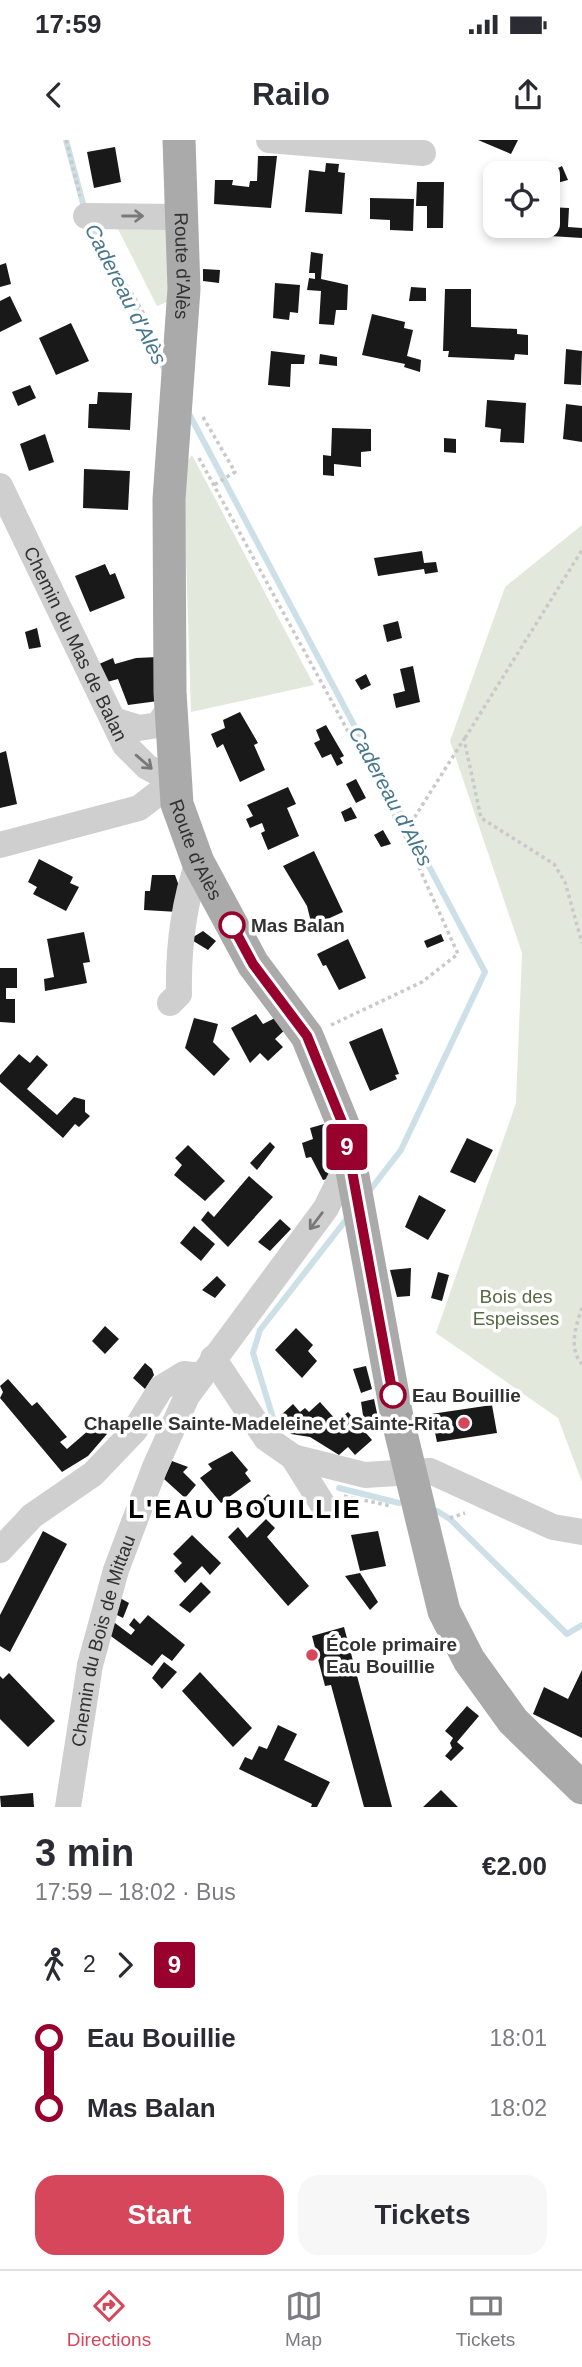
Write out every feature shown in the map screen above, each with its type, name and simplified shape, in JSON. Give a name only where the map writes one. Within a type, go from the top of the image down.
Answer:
[{"type":"main road","name":"Route d'Alès","points":[[179,140],[184,289],[167,339],[182,422],[169,499],[170,708],[177,804],[198,862],[253,964],[307,1036],[344,1127],[362,1233],[412,1484],[428,1548],[513,1721],[582,1788]]},
{"type":"street","points":[[270,140],[423,153]]},
{"type":"street","points":[[86,216],[180,216]]},
{"type":"street","name":"Chemin du Mas de Balan","points":[[0,486],[125,745],[147,767],[174,781]]},
{"type":"street","points":[[113,720],[139,728],[158,725],[170,708]]},
{"type":"street","points":[[0,845],[139,808],[174,781]]},
{"type":"street","points":[[170,1003],[179,994],[178,948],[186,896],[198,862]]},
{"type":"street","name":"Chemin du Bois de Mittau","points":[[68,1807],[90,1665],[117,1570],[155,1467],[187,1396],[351,1174]]},
{"type":"street","points":[[0,1550],[32,1516],[93,1474],[135,1430],[161,1388],[184,1374],[207,1367],[266,1438],[293,1457],[412,1484],[430,1471],[553,1527],[582,1532]]},
{"type":"street","points":[[293,1457],[323,1505]]},
{"type":"path","points":[[66,140],[86,216],[167,339]]},
{"type":"path","points":[[182,422],[404,834],[458,954],[422,982],[307,1036]]},
{"type":"path","points":[[182,422],[235,472],[214,485]]},
{"type":"path","points":[[404,834],[582,550]]},
{"type":"path","points":[[464,738],[481,818],[554,864],[565,882],[582,943]]},
{"type":"path","points":[[582,1308],[574,1330],[576,1358],[582,1364]]},
{"type":"green space","points":[[114,221],[167,229],[172,243],[167,302],[157,306]]},
{"type":"green space","points":[[192,455],[314,685],[191,712],[183,467]]},
{"type":"green space","name":"Bois des Espeisses","points":[[582,525],[582,1482],[558,1418],[436,1333],[516,1103],[522,953],[450,741],[505,587]]},
{"type":"building","points":[[478,140],[518,140],[511,154]]},
{"type":"building","points":[[115,147],[121,182],[94,188],[87,152]]},
{"type":"building","points":[[258,156],[277,156],[271,208],[214,204],[215,180],[233,180],[232,185],[249,187],[250,181],[257,181]]},
{"type":"building","points":[[326,163],[339,164],[338,172],[345,173],[342,214],[305,212],[309,170],[325,172]]},
{"type":"building","points":[[562,166],[568,180],[560,182]]},
{"type":"building","points":[[417,182],[444,182],[443,228],[427,228],[427,206],[416,206]]},
{"type":"building","points":[[370,198],[414,199],[413,231],[390,230],[390,220],[370,219]]},
{"type":"building","points":[[560,208],[569,208],[568,227],[582,228],[582,238],[560,237]]},
{"type":"building","points":[[311,252],[323,254],[321,279],[348,285],[347,310],[336,310],[334,325],[319,324],[321,291],[307,290],[309,278],[315,279],[315,273],[309,273]]},
{"type":"building","points":[[6,263],[11,284],[0,287],[0,265]]},
{"type":"building","points":[[203,269],[220,270],[219,283],[203,281]]},
{"type":"building","points":[[275,283],[300,285],[298,313],[290,312],[289,320],[273,318]]},
{"type":"building","points":[[411,287],[426,288],[426,301],[409,301]]},
{"type":"building","points":[[445,289],[471,289],[471,327],[517,329],[517,334],[528,335],[528,355],[515,354],[514,360],[448,357],[449,351],[443,351]]},
{"type":"building","points":[[10,296],[22,321],[0,332],[0,301]]},
{"type":"building","points":[[372,314],[405,322],[404,328],[413,330],[407,356],[421,360],[420,372],[404,367],[405,364],[362,355]]},
{"type":"building","points":[[71,323],[89,361],[56,375],[39,338]]},
{"type":"building","points":[[566,349],[582,351],[581,385],[564,384]]},
{"type":"building","points":[[271,351],[305,355],[304,364],[291,364],[290,387],[268,385]]},
{"type":"building","points":[[320,354],[337,357],[337,366],[319,364]]},
{"type":"building","points":[[30,385],[36,398],[18,406],[12,392]]},
{"type":"building","points":[[98,392],[132,393],[130,430],[88,428],[89,404],[97,404]]},
{"type":"building","points":[[487,400],[526,403],[524,443],[500,442],[501,429],[485,427]]},
{"type":"building","points":[[566,404],[582,406],[582,442],[563,439]]},
{"type":"building","points":[[332,428],[371,429],[371,451],[361,452],[361,467],[334,464],[334,476],[323,475],[323,455],[331,456]]},
{"type":"building","points":[[45,434],[54,462],[29,471],[20,444]]},
{"type":"building","points":[[444,438],[456,439],[456,453],[444,452]]},
{"type":"building","points":[[84,469],[130,471],[128,510],[83,508]]},
{"type":"building","points":[[422,551],[424,563],[436,562],[438,572],[425,574],[424,569],[378,576],[374,558]]},
{"type":"building","points":[[105,564],[110,575],[115,573],[125,598],[90,612],[75,576]]},
{"type":"building","points":[[398,621],[402,638],[387,642],[383,625]]},
{"type":"building","points":[[37,628],[41,647],[29,649],[25,632]]},
{"type":"building","points":[[158,657],[158,701],[128,705],[118,679],[107,682],[99,664],[113,658],[115,664],[136,658]]},
{"type":"building","points":[[413,666],[420,702],[396,708],[393,694],[405,691],[400,669]]},
{"type":"building","points":[[366,674],[371,685],[361,690],[355,680]]},
{"type":"building","points":[[240,712],[258,743],[254,745],[265,770],[240,782],[223,744],[217,748],[211,734],[225,728],[223,720]]},
{"type":"building","points":[[326,725],[344,756],[340,758],[343,763],[337,766],[331,754],[322,758],[314,743],[320,740],[316,730]]},
{"type":"building","points":[[6,751],[17,804],[0,808],[0,753]]},
{"type":"building","points":[[356,779],[366,798],[356,803],[346,784]]},
{"type":"building","points":[[288,787],[296,804],[287,808],[299,836],[268,850],[261,833],[265,831],[262,823],[250,828],[246,819],[253,816],[247,805]]},
{"type":"building","points":[[351,807],[357,818],[345,822],[341,812]]},
{"type":"building","points":[[383,830],[391,844],[381,847],[374,835]]},
{"type":"building","points":[[314,851],[343,912],[312,926],[307,906],[283,866]]},
{"type":"building","points":[[39,859],[73,877],[70,883],[79,887],[66,911],[33,894],[37,887],[28,882]]},
{"type":"building","points":[[152,875],[175,875],[179,886],[178,912],[144,910],[145,891],[150,891]]},
{"type":"building","points":[[203,931],[216,941],[208,950],[190,939]]},
{"type":"building","points":[[84,932],[90,962],[83,963],[87,983],[45,991],[44,979],[54,977],[47,939]]},
{"type":"building","points":[[441,934],[444,941],[427,948],[424,941]]},
{"type":"building","points":[[348,939],[366,978],[339,990],[317,954]]},
{"type":"building","points":[[0,968],[17,968],[17,988],[6,988],[6,999],[15,999],[15,1023],[0,1022]]},
{"type":"building","points":[[256,1014],[263,1024],[279,1016],[287,1028],[275,1039],[283,1047],[268,1061],[260,1053],[250,1063],[231,1028]]},
{"type":"building","points":[[194,1018],[218,1024],[213,1042],[230,1059],[214,1076],[185,1048]]},
{"type":"building","points":[[382,1028],[399,1074],[395,1075],[397,1079],[370,1091],[349,1042]]},
{"type":"building","points":[[19,1054],[30,1063],[37,1055],[48,1065],[27,1089],[57,1115],[74,1097],[85,1100],[85,1112],[90,1116],[79,1127],[75,1124],[63,1138],[0,1082],[0,1075]]},
{"type":"building","points":[[324,1124],[334,1165],[331,1178],[323,1180],[311,1157],[306,1158],[302,1143],[313,1139],[310,1128]]},
{"type":"building","points":[[467,1138],[493,1150],[475,1183],[450,1172]]},
{"type":"building","points":[[270,1142],[275,1147],[257,1170],[250,1163]]},
{"type":"building","points":[[188,1145],[225,1181],[205,1201],[174,1175],[182,1165],[175,1158]]},
{"type":"building","points":[[249,1176],[273,1197],[228,1247],[201,1220],[208,1211],[214,1217]]},
{"type":"building","points":[[419,1195],[446,1210],[428,1240],[405,1227]]},
{"type":"building","points":[[280,1219],[291,1229],[270,1251],[258,1242]]},
{"type":"building","points":[[194,1226],[215,1244],[201,1261],[180,1243]]},
{"type":"building","points":[[411,1268],[410,1296],[397,1297],[390,1270]]},
{"type":"building","points":[[438,1272],[449,1275],[442,1301],[431,1298]]},
{"type":"building","points":[[217,1276],[226,1285],[215,1298],[202,1290]]},
{"type":"building","points":[[105,1326],[119,1339],[105,1354],[92,1341]]},
{"type":"building","points":[[296,1328],[313,1345],[308,1351],[317,1361],[302,1378],[275,1350]]},
{"type":"building","points":[[145,1363],[154,1375],[145,1389],[133,1378]]},
{"type":"building","points":[[366,1366],[372,1389],[361,1393],[353,1369]]},
{"type":"building","points":[[8,1379],[32,1406],[37,1402],[67,1437],[60,1442],[67,1449],[97,1423],[107,1434],[88,1456],[62,1472],[0,1398],[3,1392],[0,1386]]},
{"type":"building","points":[[374,1399],[380,1427],[369,1429],[368,1421],[364,1422],[361,1402]]},
{"type":"building","points":[[320,1402],[337,1421],[348,1412],[372,1440],[355,1455],[348,1447],[339,1455],[310,1437],[291,1434],[279,1417],[293,1404],[300,1412],[305,1408],[309,1412]]},
{"type":"building","name":"Chapelle Sainte-Madeleine et Sainte-Rita","points":[[492,1405],[497,1433],[437,1442],[431,1414]]},
{"type":"building","points":[[232,1451],[248,1470],[245,1473],[251,1481],[221,1503],[200,1478],[212,1469],[208,1464]]},
{"type":"building","points":[[172,1461],[188,1467],[183,1472],[196,1485],[185,1498],[164,1479]]},
{"type":"building","points":[[268,1494],[276,1501],[262,1516],[254,1508]]},
{"type":"building","points":[[266,1519],[275,1528],[267,1537],[309,1586],[288,1606],[228,1537],[238,1527],[247,1538]]},
{"type":"building","points":[[43,1531],[67,1544],[10,1652],[0,1646],[0,1615]]},
{"type":"building","points":[[378,1531],[386,1566],[360,1571],[351,1535]]},
{"type":"building","points":[[192,1535],[221,1563],[210,1575],[202,1566],[185,1583],[174,1571],[182,1563],[173,1554]]},
{"type":"building","points":[[360,1573],[378,1602],[370,1610],[345,1576]]},
{"type":"building","points":[[201,1582],[211,1592],[190,1613],[179,1605]]},
{"type":"building","points":[[120,1598],[129,1603],[123,1618],[113,1613]]},
{"type":"building","points":[[148,1615],[185,1645],[172,1661],[162,1654],[152,1666],[108,1634],[111,1620],[131,1635],[135,1630],[129,1625],[134,1618],[140,1624]]},
{"type":"building","points":[[344,1627],[392,1807],[364,1807],[331,1685],[325,1686],[312,1636]]},
{"type":"building","points":[[164,1662],[177,1672],[162,1689],[152,1678]]},
{"type":"building","points":[[582,1670],[582,1738],[533,1714],[544,1687],[568,1699]]},
{"type":"building","points":[[200,1672],[252,1728],[233,1747],[182,1691]]},
{"type":"building","points":[[9,1673],[55,1721],[28,1747],[0,1719],[0,1676],[3,1679]]},
{"type":"building","points":[[467,1706],[479,1716],[457,1742],[464,1748],[451,1761],[445,1756],[452,1748],[450,1743],[453,1738],[445,1731]]},
{"type":"building","points":[[278,1725],[297,1734],[284,1760],[330,1782],[317,1807],[311,1807],[312,1804],[239,1769],[245,1757],[252,1760],[259,1746],[267,1749]]},
{"type":"building","points":[[441,1790],[458,1807],[423,1807]]},
{"type":"building","points":[[33,1793],[34,1807],[1,1807],[0,1796]]},
{"type":"waterway","name":"Cadereau d'Alès","points":[[66,140],[85,211]]},
{"type":"waterway","name":"Cadereau d'Alès","points":[[91,224],[132,298],[146,336],[165,370]]},
{"type":"waterway","name":"Cadereau d'Alès","points":[[187,410],[485,972],[401,1150],[367,1194]]},
{"type":"waterway","name":"Cadereau d'Alès","points":[[278,1434],[253,1353],[260,1330],[349,1216]]},
{"type":"waterway","name":"Cadereau d'Alès","points":[[339,1488],[399,1503]]},
{"type":"waterway","name":"Cadereau d'Alès","points":[[437,1511],[450,1519],[567,1634],[582,1625]]},
{"type":"bus line","name":"9","points":[[232,925],[253,964],[307,1036],[329,1083],[344,1127],[393,1395]]},
{"type":"place","name":"Mas Balan","points":[[232,925]]},
{"type":"place","name":"Eau Bouillie","points":[[393,1395]]},
{"type":"place","name":"Chapelle Sainte-Madeleine et Sainte-Rita","points":[[464,1423]]},
{"type":"place","name":"École primaire Eau Bouillie","points":[[312,1655]]},
{"type":"district","name":"L'EAU BOUILLIE","points":[[245,1509]]}]
